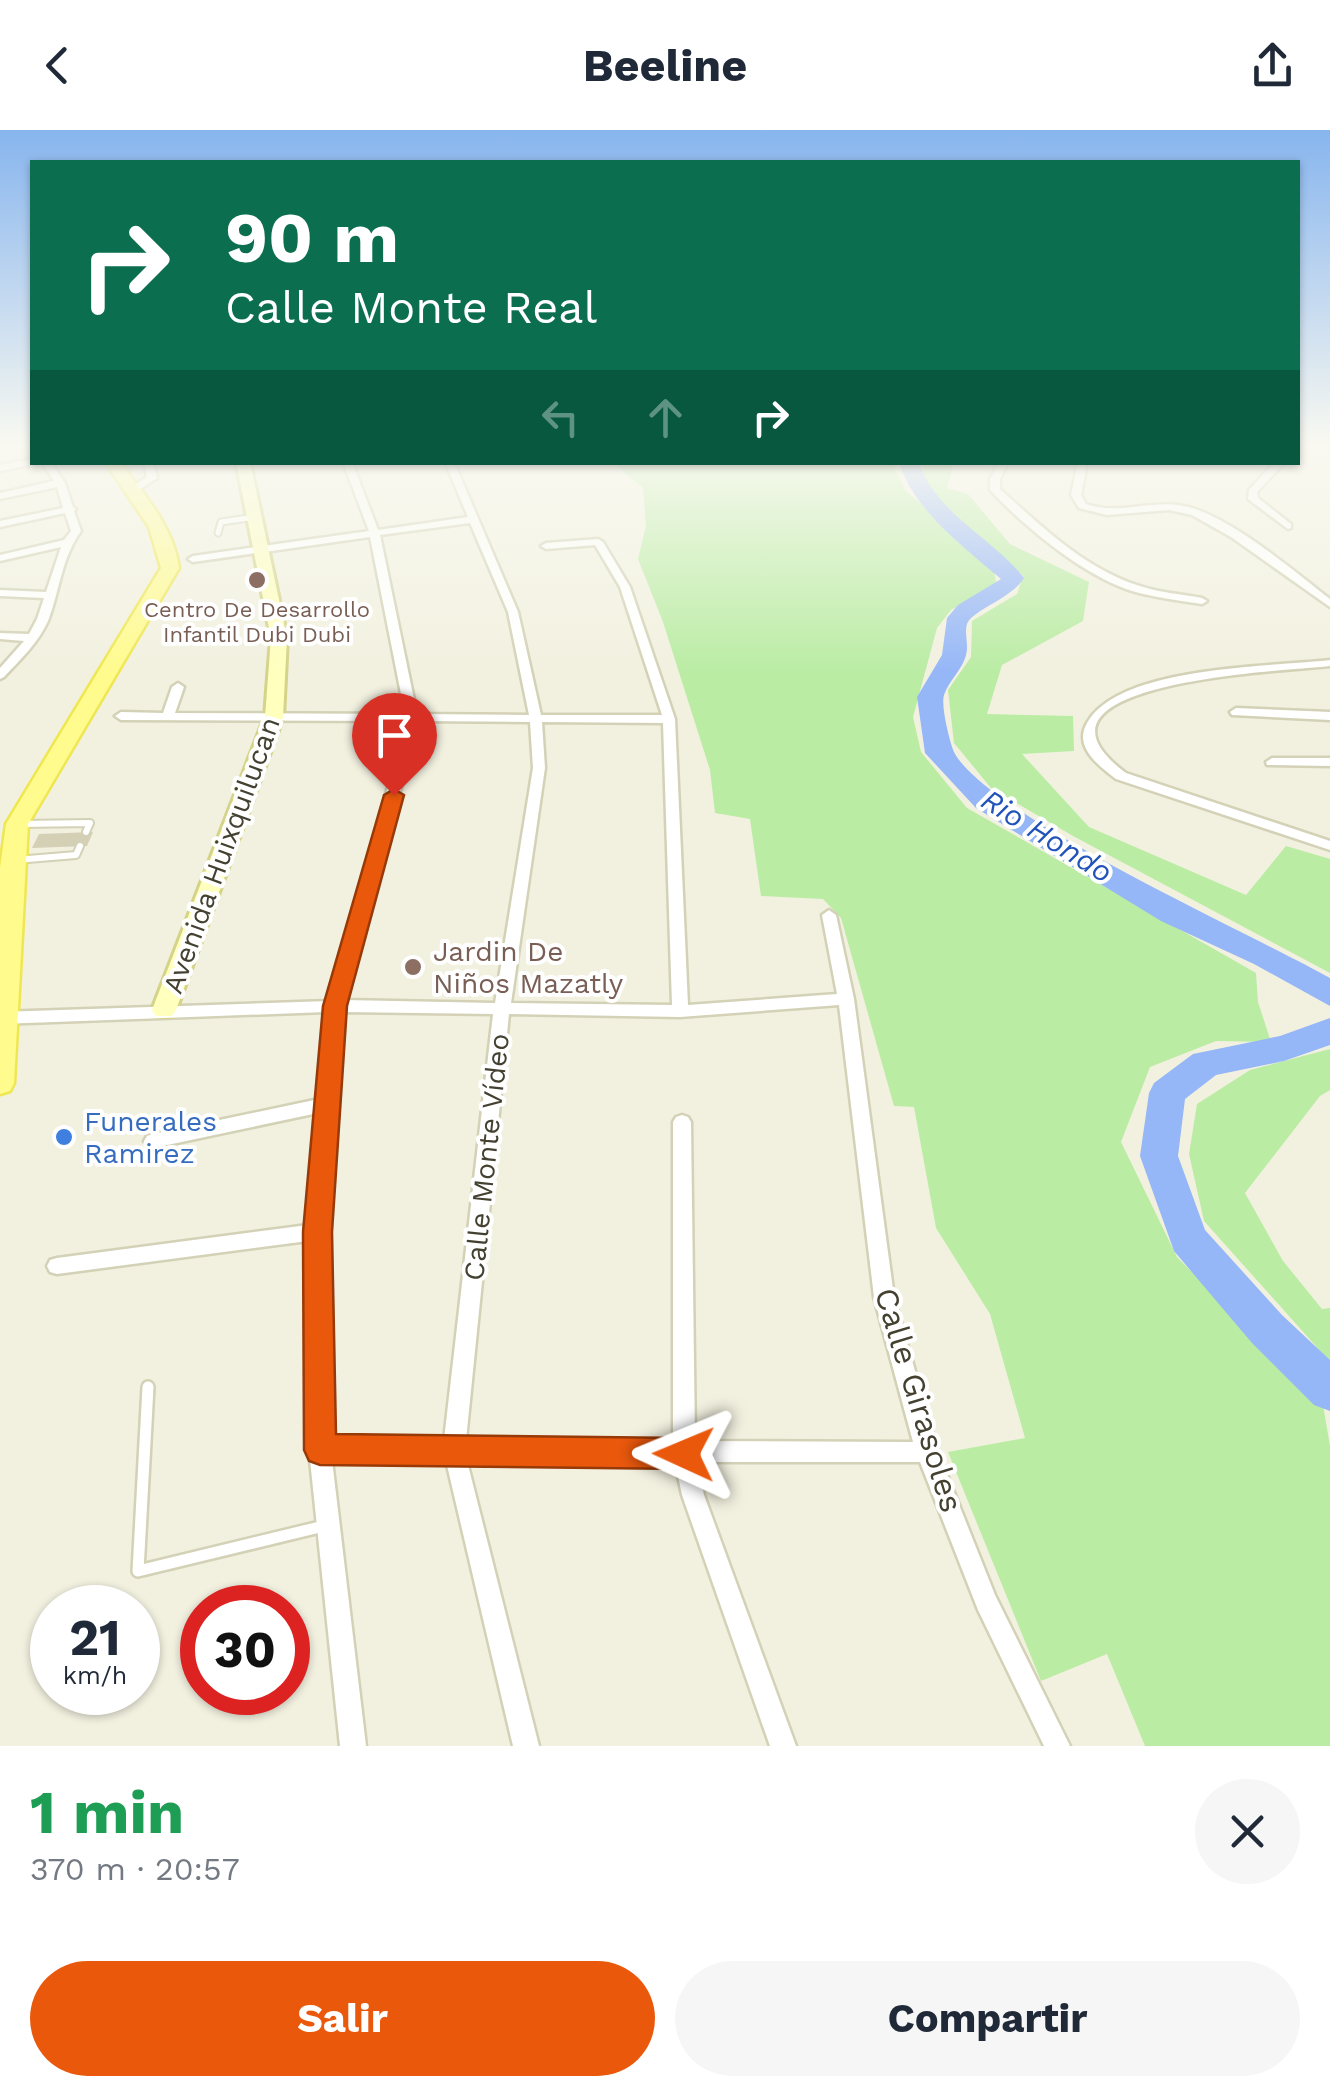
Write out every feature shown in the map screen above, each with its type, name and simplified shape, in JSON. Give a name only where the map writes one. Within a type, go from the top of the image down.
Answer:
[{"type":"main road","points":[[0,1082],[17,824],[170,568],[164,544],[152,522]]},
{"type":"street","points":[[0,675],[33,638],[66,544],[76,531],[74,522]]},
{"type":"street","name":"Avenida Huixquilucan","points":[[164,1010],[274,717],[279,638],[256,522]]},
{"type":"street","points":[[353,1746],[320,1450],[318,1232],[335,1006],[413,724],[370,522]]},
{"type":"street","points":[[193,558],[442,522]]},
{"type":"street","name":"Calle Monte Vídeo","points":[[476,522],[514,612],[536,718],[539,768],[502,1009],[454,1450],[526,1746]]},
{"type":"street","points":[[1029,522],[1058,546],[1118,581],[1140,590],[1202,600]]},
{"type":"street","points":[[1214,522],[1330,604]]},
{"type":"street","points":[[1283,522],[1288,526]]},
{"type":"street","points":[[546,546],[597,542],[625,587],[669,718],[680,1011]]},
{"type":"street","points":[[0,558],[66,544]]},
{"type":"street","points":[[0,593],[48,595]]},
{"type":"street","points":[[0,636],[33,638]]},
{"type":"street","points":[[1330,663],[1247,668],[1135,691],[1108,704],[1092,721],[1088,740],[1098,760],[1121,776],[1330,846]]},
{"type":"street","points":[[168,716],[178,687]]},
{"type":"street","points":[[1236,712],[1330,716]]},
{"type":"street","points":[[122,716],[669,718]]},
{"type":"street","points":[[1272,762],[1330,762]]},
{"type":"street","name":"Calle Girasoles","points":[[829,916],[846,998],[884,1297],[927,1452],[986,1602],[1057,1746]]},
{"type":"street","points":[[2,1018],[335,1006],[680,1011],[846,998]]},
{"type":"street","points":[[154,1141],[328,1104]]},
{"type":"street","points":[[682,1122],[684,1454],[693,1496],[784,1746]]},
{"type":"street","points":[[57,1266],[318,1232]]},
{"type":"street","points":[[320,1450],[927,1452]]},
{"type":"lane","points":[[218,533],[220,522]]},
{"type":"lane","points":[[17,824],[90,823],[86,832]]},
{"type":"lane","points":[[12,860],[76,855],[80,846]]},
{"type":"lane","points":[[148,1387],[138,1571],[329,1525]]},
{"type":"green space","points":[[646,522],[942,522],[993,567],[997,586],[951,610],[937,628],[913,717],[921,752],[967,808],[1256,973],[1258,1002],[1271,1042],[1216,1041],[1150,1067],[1121,1142],[1177,1257],[1323,1405],[1330,1446],[1330,1746],[1145,1746],[1107,1654],[1041,1681],[948,1452],[1025,1438],[990,1314],[936,1228],[914,1107],[894,1106],[841,918],[823,899],[761,896],[750,819],[715,813],[710,770],[663,622],[638,559]]},
{"type":"green space","points":[[963,522],[992,522],[1010,544],[1089,582],[1083,621],[1002,665],[987,714],[1073,716],[1074,751],[1022,754],[1089,827],[1246,895],[1286,846],[1330,859],[1330,973],[991,788],[954,743],[948,690],[971,657],[972,621],[1017,594],[1023,576]]},
{"type":"green space","points":[[1330,1049],[1330,1090],[1320,1096],[1245,1193],[1283,1261],[1322,1309],[1330,1308],[1330,1362],[1204,1221],[1189,1154],[1197,1104],[1250,1070]]},
{"type":"building","points":[[93,832],[87,846],[32,848],[39,834]]},
{"type":"waterway","name":"Rio Hondo","points":[[952,522],[1013,578],[1006,589],[966,610],[955,623],[954,655],[930,697],[939,753],[986,802],[1172,913],[1266,956],[1330,994]]},
{"type":"waterway","name":"Rio Hondo","points":[[1330,1031],[1284,1048],[1206,1064],[1167,1093],[1159,1156],[1188,1239],[1267,1329],[1330,1390]]},
{"type":"place","name":"Centro De Desarrollo Infantil Dubi Dubi","points":[[257,580]]},
{"type":"place","name":"Jardin De Niños Mazatly","points":[[413,967]]},
{"type":"place","name":"Funerales Ramirez","points":[[64,1137]]},
{"type":"route","points":[[394,795],[335,1006],[318,1232],[320,1450],[684,1454]]}]
